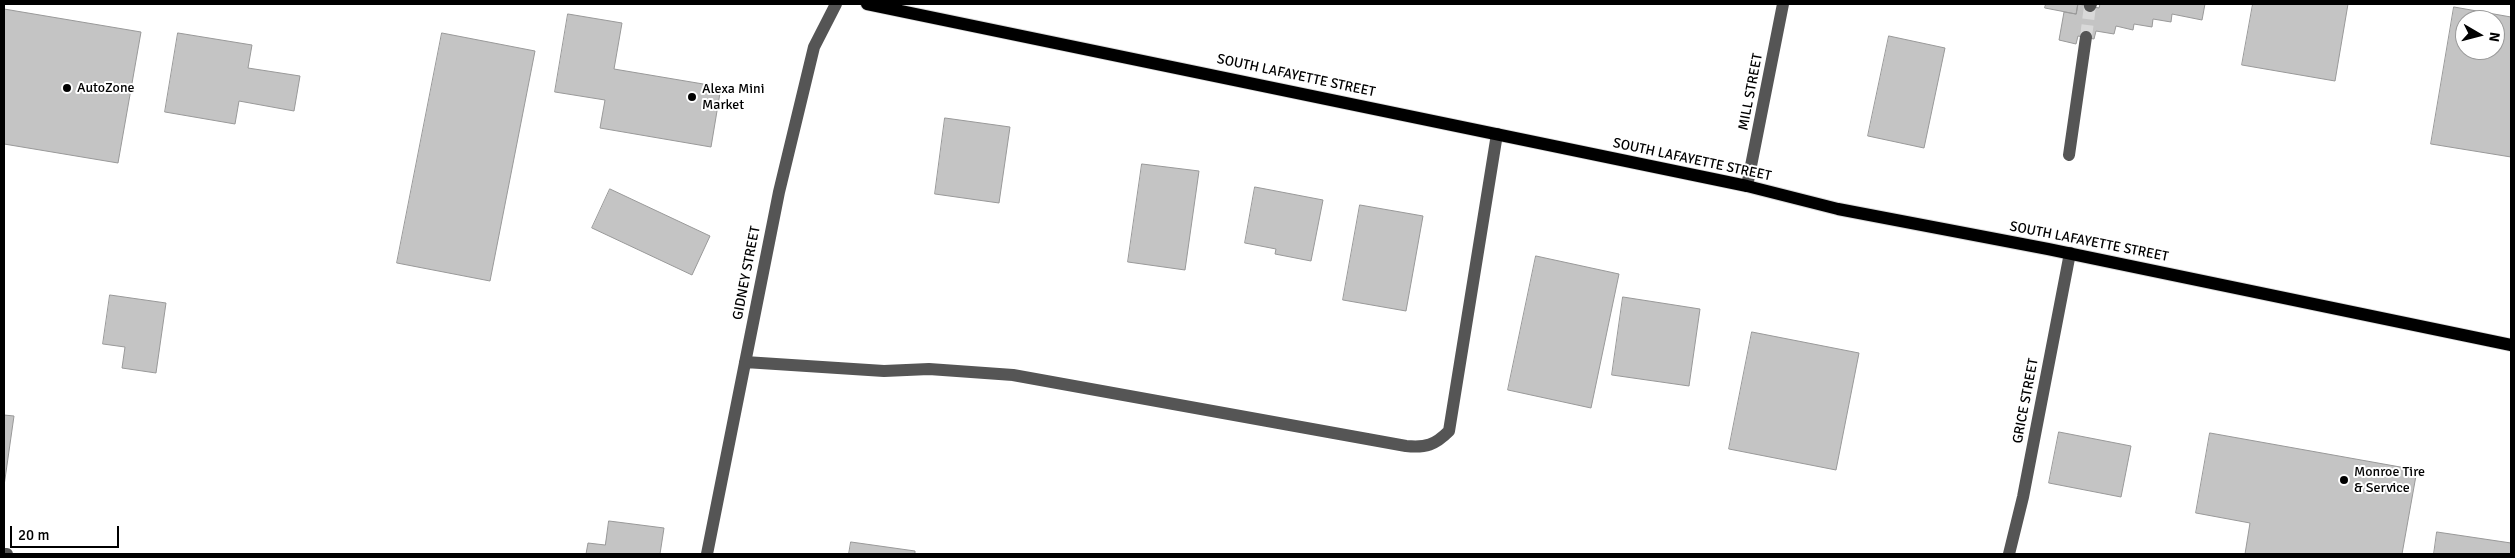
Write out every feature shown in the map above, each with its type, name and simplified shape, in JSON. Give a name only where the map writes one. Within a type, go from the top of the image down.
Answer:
[{"type":"main road","name":"SOUTH LAFAYETTE STREET","points":[[867,4],[1747,186],[1838,209],[2070,253],[2511,345]]},
{"type":"street","name":"GIDNEY STREET","points":[[707,554],[778,192],[814,47],[836,4]]},
{"type":"street","name":"MILL STREET","points":[[1747,186],[1783,4]]},
{"type":"street","points":[[2069,155],[2086,37]]},
{"type":"street","points":[[745,362],[884,371],[929,369],[1013,375],[1415,447],[1435,444],[1449,432],[1497,134]]},
{"type":"street","name":"GRICE STREET","points":[[2009,554],[2023,496],[2070,253]]},
{"type":"building","points":[[2046,4],[2078,4],[2076,14],[2045,8]]},
{"type":"building","points":[[2078,4],[2099,8],[2100,4],[2205,4],[2202,20],[2172,14],[2171,22],[2153,19],[2152,27],[2134,24],[2133,30],[2116,26],[2114,34],[2096,31],[2094,39],[2078,36],[2076,44],[2059,40],[2064,12],[2076,14]]},
{"type":"building","points":[[2253,4],[2348,4],[2335,81],[2242,65]]},
{"type":"building","points":[[2454,7],[2471,10],[2455,10],[2455,60],[2505,60],[2505,16],[2511,17],[2511,157],[2431,144]]},
{"type":"building","name":"AutoZone","points":[[4,9],[141,32],[118,163],[4,144]]},
{"type":"building","points":[[568,14],[622,23],[614,69],[721,87],[711,147],[600,128],[605,100],[555,92]]},
{"type":"building","points":[[178,33],[252,45],[248,68],[300,76],[294,111],[239,101],[235,124],[165,112]]},
{"type":"building","points":[[442,33],[535,51],[490,281],[397,263]]},
{"type":"building","points":[[1889,36],[1945,48],[1924,148],[1868,136]]},
{"type":"building","points":[[945,118],[1010,127],[999,203],[935,194]]},
{"type":"building","points":[[1142,164],[1199,171],[1185,270],[1128,262]]},
{"type":"building","points":[[1255,187],[1323,200],[1311,261],[1275,254],[1276,249],[1245,243]]},
{"type":"building","points":[[610,189],[710,236],[692,275],[592,228]]},
{"type":"building","points":[[1360,205],[1423,216],[1406,311],[1343,300]]},
{"type":"building","points":[[1536,256],[1619,274],[1591,408],[1508,390]]},
{"type":"building","points":[[110,295],[166,303],[156,373],[122,368],[125,347],[103,344]]},
{"type":"building","points":[[1623,297],[1700,309],[1689,386],[1612,375]]},
{"type":"building","points":[[1752,332],[1859,353],[1836,470],[1729,449]]},
{"type":"building","points":[[4,415],[14,416],[4,486]]},
{"type":"building","points":[[2059,432],[2131,446],[2121,497],[2049,483]]},
{"type":"building","points":[[2210,433],[2417,470],[2402,554],[2245,554],[2250,523],[2196,513]]},
{"type":"building","points":[[609,521],[664,528],[660,554],[586,554],[588,543],[605,545]]},
{"type":"building","points":[[2437,532],[2511,543],[2511,554],[2434,554]]},
{"type":"building","points":[[851,542],[915,551],[915,554],[849,554]]},
{"type":"tunnel","points":[[2086,37],[2090,6]]},
{"type":"place","name":"AutoZone","points":[[67,88]]},
{"type":"place","name":"Alexa Mini Market","points":[[692,97]]},
{"type":"place","name":"Monroe Tire & Service","points":[[2344,480]]}]
